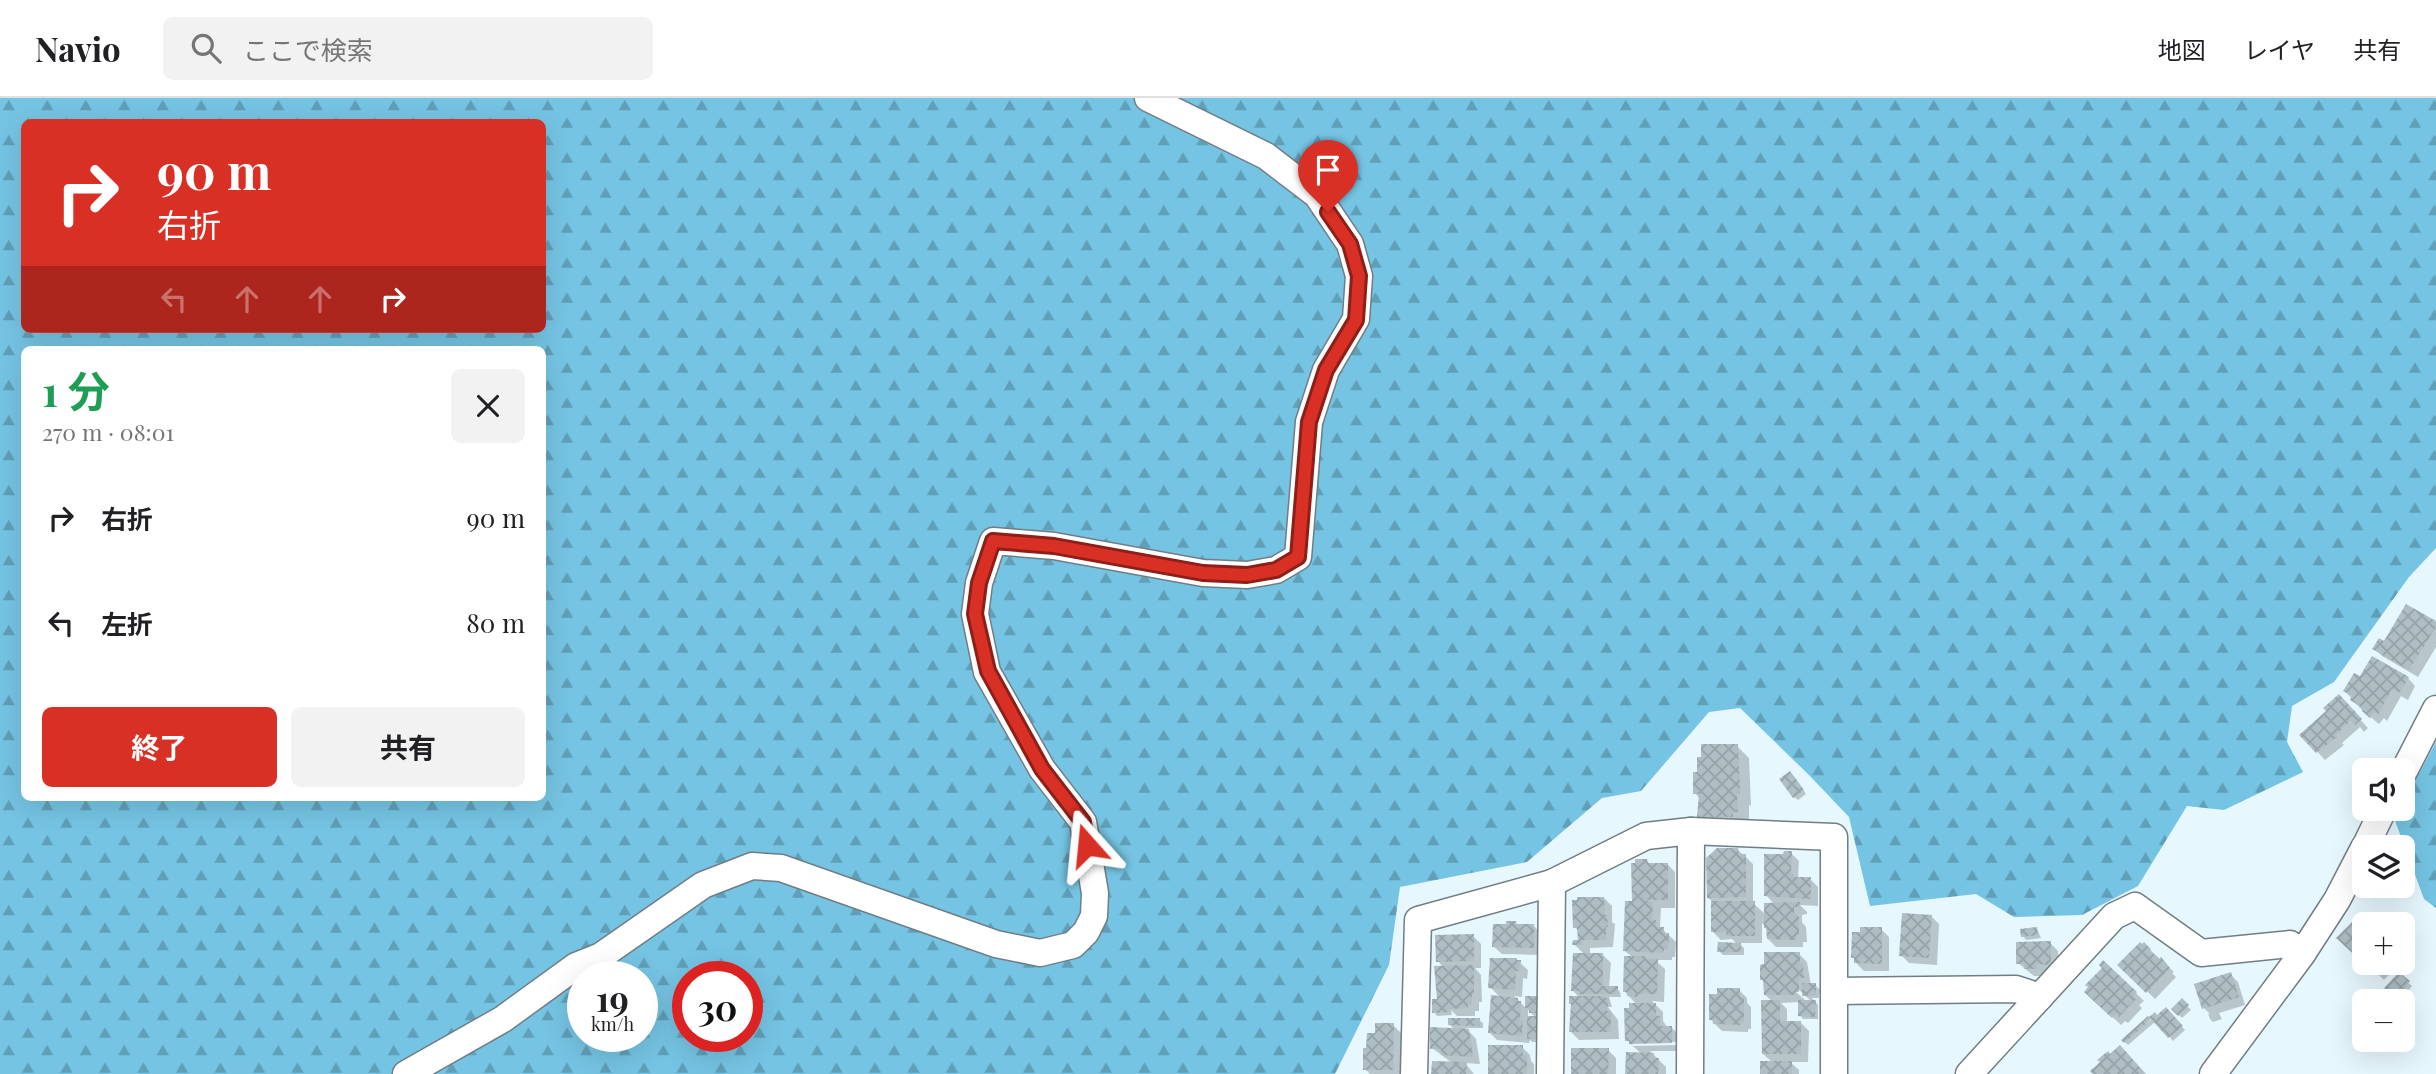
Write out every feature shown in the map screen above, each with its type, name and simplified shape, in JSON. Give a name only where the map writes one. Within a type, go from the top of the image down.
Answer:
[{"type":"street","points":[[406,1074],[503,1018],[576,966],[601,956],[703,885],[752,866],[781,867],[996,944],[1040,953],[1073,945],[1086,932],[1094,916],[1095,893],[1083,822],[1042,769],[988,671],[975,614],[979,583],[993,541],[1054,546],[1203,573],[1247,575],[1276,570],[1298,557],[1309,422],[1326,370],[1356,320],[1359,276],[1350,244],[1317,195],[1266,156],[1148,98]]},
{"type":"street","points":[[2411,758],[2436,709]]},
{"type":"street","points":[[1690,831],[1690,1074]]},
{"type":"street","points":[[1414,1074],[1419,920],[1552,883],[1646,836],[1690,831],[1834,837],[1834,1074]]},
{"type":"street","points":[[2213,1074],[2302,954],[2337,900],[2352,871]]},
{"type":"street","points":[[1550,1074],[1552,883]]},
{"type":"street","points":[[1969,1074],[2115,916],[2135,906],[2201,953],[2290,944],[2302,954]]},
{"type":"street","points":[[1834,991],[2016,989],[2040,997]]},
{"type":"green space","points":[[0,98],[2436,98],[2436,548],[2409,577],[2334,682],[2292,706],[2287,742],[2303,772],[2224,810],[2187,806],[2138,886],[2082,915],[2014,917],[1976,894],[1870,906],[1849,817],[1740,708],[1709,712],[1641,791],[1602,798],[1527,862],[1400,887],[1389,965],[1335,1074],[0,1074]]},
{"type":"green space","points":[[2436,742],[2436,908],[2424,899],[2415,875],[2415,835],[2400,835],[2395,821],[2415,821],[2415,781]]},
{"type":"building","points":[[2406,604],[2436,621],[2436,627],[2409,670],[2372,649],[2379,638],[2384,641]]},
{"type":"building","points":[[2372,656],[2409,677],[2399,693],[2392,689],[2378,715],[2375,711],[2370,718],[2362,711],[2363,708],[2350,700],[2352,696],[2343,691],[2354,673],[2360,676]]},
{"type":"building","points":[[2339,694],[2362,719],[2355,725],[2351,720],[2337,737],[2316,753],[2299,735],[2326,711],[2323,708]]},
{"type":"building","points":[[1701,744],[1738,744],[1740,794],[1737,794],[1738,812],[1733,812],[1733,817],[1697,817],[1699,794],[1693,794],[1693,772],[1697,772],[1697,757],[1701,757]]},
{"type":"building","points":[[1790,771],[1804,790],[1793,798],[1779,779]]},
{"type":"building","points":[[1717,848],[1738,848],[1739,854],[1746,854],[1746,897],[1707,898],[1706,858]]},
{"type":"building","points":[[1784,851],[1792,851],[1791,874],[1794,874],[1794,877],[1811,877],[1811,899],[1764,896],[1764,854],[1783,854]]},
{"type":"building","points":[[1635,859],[1647,859],[1648,863],[1668,863],[1668,900],[1643,900],[1653,902],[1652,920],[1656,920],[1656,927],[1664,927],[1664,933],[1669,933],[1668,949],[1664,949],[1664,953],[1623,951],[1625,901],[1632,901],[1631,863],[1635,863]]},
{"type":"building","points":[[1577,897],[1604,897],[1608,927],[1606,940],[1582,940],[1583,945],[1572,945],[1573,940],[1578,940],[1577,928],[1573,928],[1572,900],[1577,900]]},
{"type":"building","points":[[1711,901],[1755,901],[1755,936],[1726,936],[1726,932],[1711,932]]},
{"type":"building","points":[[1800,902],[1799,907],[1794,907],[1794,914],[1799,917],[1799,935],[1796,935],[1796,940],[1767,939],[1764,903]]},
{"type":"building","points":[[1902,913],[1932,915],[1929,958],[1899,956]]},
{"type":"building","points":[[1506,921],[1534,924],[1534,948],[1492,947],[1493,924],[1506,924]]},
{"type":"building","points":[[2352,922],[2352,953],[2336,938]]},
{"type":"building","points":[[1860,927],[1882,927],[1882,964],[1854,963],[1854,958],[1851,958],[1852,932],[1860,932]]},
{"type":"building","points":[[2037,927],[2038,935],[2021,937],[2020,929]]},
{"type":"building","points":[[1474,934],[1474,961],[1436,962],[1435,935]]},
{"type":"building","points":[[2051,941],[2051,965],[2037,964],[2037,969],[2024,969],[2024,964],[2016,964],[2016,942]]},
{"type":"building","points":[[1718,942],[1741,943],[1741,952],[1717,952]]},
{"type":"building","points":[[2140,942],[2144,942],[2150,951],[2159,959],[2161,957],[2170,968],[2146,993],[2117,965]]},
{"type":"building","points":[[1764,952],[1800,952],[1804,978],[1799,978],[1799,992],[1795,992],[1795,995],[1764,995],[1760,965],[1764,964]]},
{"type":"building","points":[[1573,953],[1603,953],[1603,985],[1596,986],[1618,986],[1618,994],[1580,994],[1580,991],[1571,991]]},
{"type":"building","points":[[1624,956],[1658,959],[1657,994],[1638,994],[1638,997],[1627,996],[1627,992],[1623,992]]},
{"type":"building","points":[[1490,958],[1521,960],[1520,971],[1516,971],[1515,990],[1488,988]]},
{"type":"building","points":[[2103,960],[2137,992],[2133,996],[2136,999],[2119,1017],[2116,1014],[2112,1018],[2084,992],[2088,987],[2085,985],[2102,968],[2099,965]]},
{"type":"building","points":[[1474,965],[1472,1004],[1468,1004],[1468,1008],[1432,1013],[1432,999],[1437,999],[1434,966]]},
{"type":"building","points":[[2231,972],[2239,997],[2202,1009],[2194,984]]},
{"type":"building","points":[[2396,975],[2403,975],[2410,981],[2403,989],[2384,988]]},
{"type":"building","points":[[1802,983],[1816,983],[1816,995],[1802,996]]},
{"type":"building","points":[[1717,988],[1740,988],[1740,997],[1744,997],[1744,1022],[1741,1022],[1741,1025],[1713,1024],[1713,1020],[1709,1020],[1709,994],[1717,994]]},
{"type":"building","points":[[1491,995],[1518,998],[1518,1001],[1521,1001],[1522,1036],[1488,1033]]},
{"type":"building","points":[[1525,996],[1537,996],[1536,1013],[1529,1013],[1529,1008],[1525,1008]]},
{"type":"building","points":[[1569,996],[1609,998],[1607,1011],[1611,1011],[1611,1032],[1569,1032]]},
{"type":"building","points":[[2182,998],[2189,1005],[2178,1016],[2171,1009]]},
{"type":"building","points":[[1761,1000],[1780,1000],[1780,1021],[1801,1021],[1801,1054],[1762,1054]]},
{"type":"building","points":[[1798,1000],[1816,1000],[1815,1017],[1798,1016]]},
{"type":"building","points":[[1629,1003],[1656,1003],[1656,1016],[1660,1016],[1660,1026],[1672,1026],[1672,1043],[1629,1044],[1629,1041],[1625,1041],[1624,1008],[1629,1008]]},
{"type":"building","points":[[2166,1007],[2183,1026],[2168,1038],[2151,1019],[2124,1043],[2121,1040],[2148,1016],[2155,1012],[2157,1015]]},
{"type":"building","points":[[1527,1016],[1536,1016],[1536,1039],[1527,1039]]},
{"type":"building","points":[[1448,1018],[1480,1018],[1480,1026],[1448,1025]]},
{"type":"building","points":[[1375,1023],[1394,1023],[1393,1070],[1363,1070],[1363,1048],[1366,1048],[1367,1033],[1375,1033]]},
{"type":"building","points":[[1430,1027],[1469,1029],[1473,1057],[1441,1055],[1441,1049],[1430,1049]]},
{"type":"building","points":[[1488,1045],[1523,1045],[1523,1055],[1527,1055],[1527,1074],[1488,1074]]},
{"type":"building","points":[[2120,1045],[2146,1074],[2093,1074],[2090,1071],[2100,1062],[2097,1060]]},
{"type":"building","points":[[1571,1048],[1609,1048],[1608,1074],[1571,1074]]},
{"type":"building","points":[[1626,1052],[1654,1053],[1654,1058],[1659,1058],[1658,1074],[1625,1074]]},
{"type":"building","points":[[1432,1061],[1467,1062],[1466,1074],[1431,1074]]},
{"type":"building","points":[[1760,1061],[1792,1061],[1792,1074],[1760,1074]]},
{"type":"route","points":[[1087,845],[1083,822],[1042,769],[988,671],[975,614],[979,583],[993,541],[1054,546],[1203,573],[1247,575],[1276,570],[1298,557],[1309,422],[1326,370],[1356,320],[1359,276],[1350,244],[1328,212]]}]
